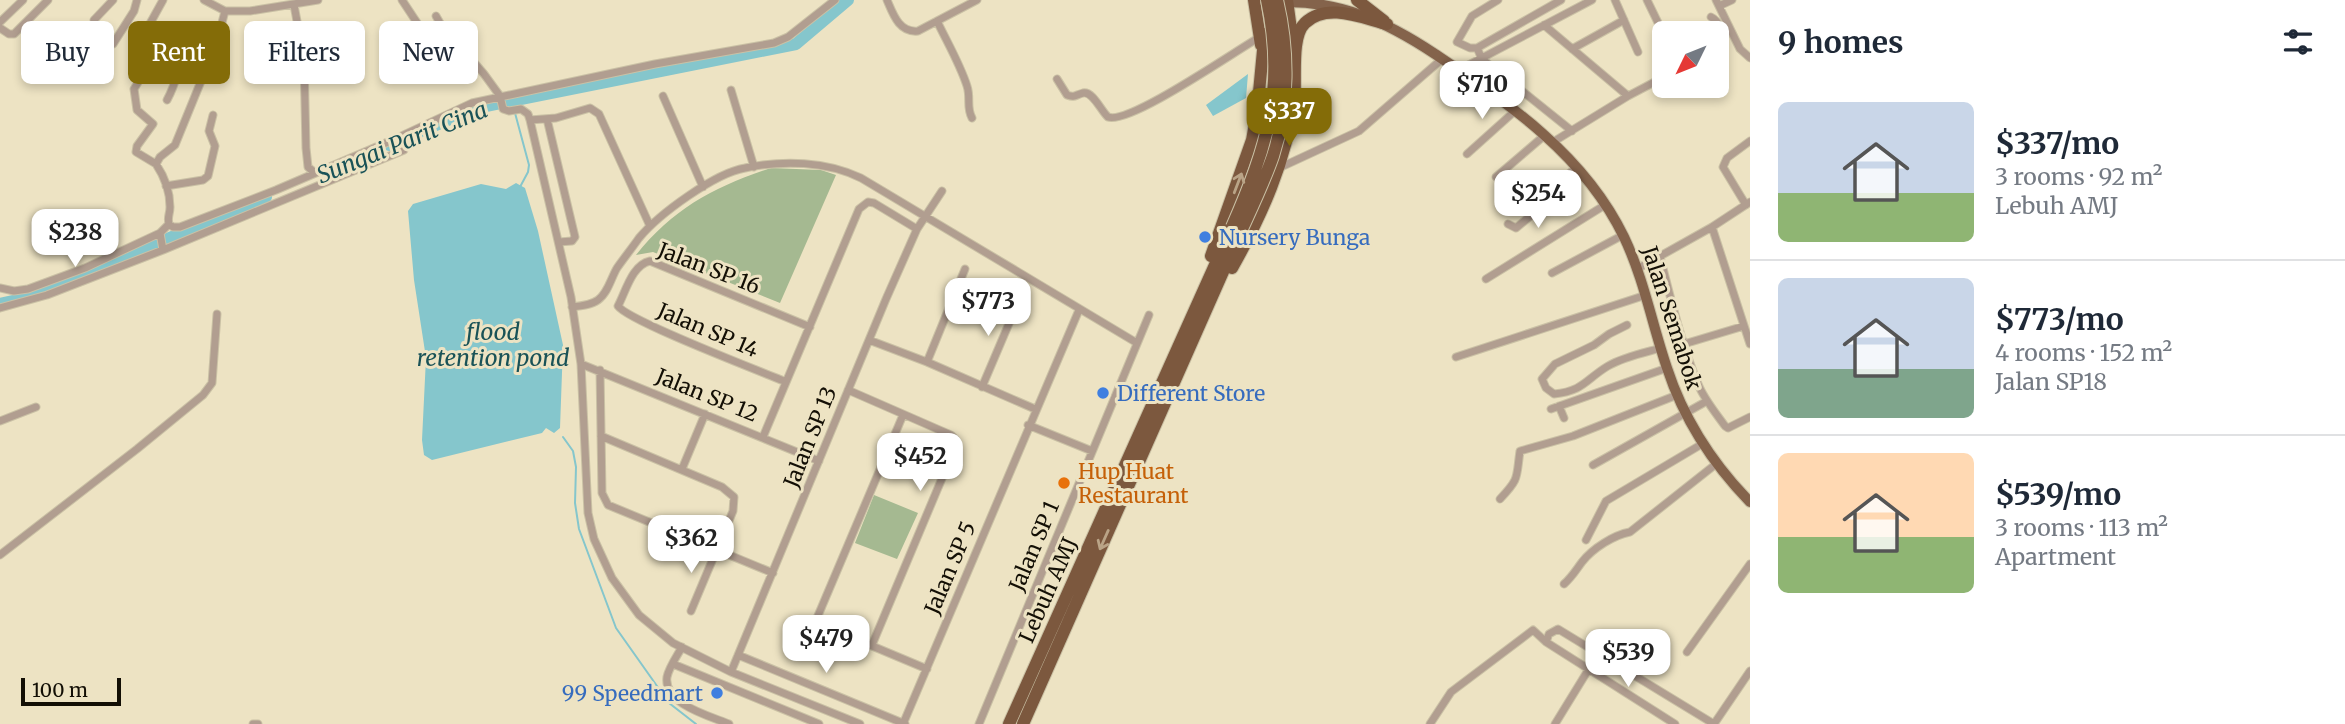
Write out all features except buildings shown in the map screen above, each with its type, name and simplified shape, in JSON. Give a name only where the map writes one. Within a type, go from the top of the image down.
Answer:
[{"type":"highway","points":[[1357,0],[1387,24]]},
{"type":"highway","points":[[1285,2],[1296,58]]},
{"type":"highway","name":"Lebuh AMJ","points":[[1023,724],[1186,342],[1236,229],[1274,154],[1285,88],[1285,2]]},
{"type":"highway","points":[[1258,5],[1262,59]]},
{"type":"highway","name":"Lebuh AMJ","points":[[1236,229],[1271,117],[1275,59],[1258,5]]},
{"type":"highway","points":[[1186,342],[1247,241],[1272,189],[1292,119],[1299,30],[1308,20],[1320,14],[1340,12],[1387,24]]},
{"type":"highway","points":[[1186,342],[1252,140],[1266,36],[1273,30],[1284,31],[1289,35],[1296,58]]},
{"type":"highway","name":"Lebuh AMJ","points":[[1009,724],[1186,342]]},
{"type":"main road","name":"Jalan Semabok","points":[[1258,5],[1285,2],[1338,8],[1387,24],[1516,110],[1549,138],[1577,167],[1623,235],[1646,295],[1667,368],[1684,413],[1716,464],[1750,502]]},
{"type":"street","points":[[0,22],[23,0]]},
{"type":"street","points":[[0,28],[14,34],[48,0]]},
{"type":"street","points":[[94,20],[113,0]]},
{"type":"street","points":[[114,42],[134,11],[136,0]]},
{"type":"street","points":[[151,21],[163,0]]},
{"type":"street","points":[[204,0],[225,11],[250,11],[318,0]]},
{"type":"street","points":[[402,0],[416,21]]},
{"type":"street","points":[[0,288],[14,291],[28,289],[85,268],[164,229],[180,227],[316,173],[472,103],[501,101],[655,64],[774,43],[788,37],[835,0]]},
{"type":"street","points":[[887,0],[895,18],[911,32],[918,31],[976,0]]},
{"type":"street","points":[[1498,0],[1472,16],[1457,42],[1477,48],[1561,0]]},
{"type":"street","points":[[1459,70],[1582,2],[1592,0]]},
{"type":"street","points":[[1615,0],[1638,52]]},
{"type":"street","points":[[1647,0],[1657,21]]},
{"type":"street","points":[[1732,0],[1717,3],[1740,50],[1750,58]]},
{"type":"street","points":[[294,5],[304,59],[306,148],[309,167],[316,173]]},
{"type":"street","points":[[156,164],[174,145],[217,42],[225,11]]},
{"type":"street","points":[[436,16],[456,50],[465,52],[474,60],[509,111],[521,109],[528,114],[530,120],[570,287],[581,364],[586,500],[594,539],[608,572],[629,603],[650,625],[682,648],[731,672],[860,724]]},
{"type":"street","points":[[1711,17],[1717,21]]},
{"type":"street","points":[[1572,49],[1624,20]]},
{"type":"street","points":[[937,21],[967,85],[970,97],[968,108],[972,118]]},
{"type":"street","points":[[1544,25],[1628,96]]},
{"type":"street","points":[[1057,79],[1067,95],[1075,97],[1089,94],[1108,117],[1117,118],[1158,99],[1260,37]]},
{"type":"street","points":[[163,248],[164,229],[171,204],[162,174],[156,164],[136,152],[136,146],[153,124],[138,110],[134,89],[159,48],[166,43],[177,46],[180,53],[173,90],[167,100]]},
{"type":"street","points":[[1477,48],[1479,60],[1569,133]]},
{"type":"street","points":[[1279,168],[1359,131],[1442,59]]},
{"type":"street","points":[[1496,177],[1549,138],[1569,133],[1652,83]]},
{"type":"street","points":[[731,90],[754,167]]},
{"type":"street","points":[[663,96],[703,187]]},
{"type":"street","points":[[530,120],[547,119],[590,108],[599,114],[650,226]]},
{"type":"street","points":[[1467,154],[1516,110]]},
{"type":"street","points":[[166,186],[203,180],[208,176],[215,146],[209,131],[213,115]]},
{"type":"street","points":[[547,119],[575,237],[572,241],[559,242]]},
{"type":"street","points":[[1637,269],[1712,227],[1748,203],[1723,167],[1727,158],[1750,141]]},
{"type":"street","points":[[0,308],[47,295],[404,150]]},
{"type":"street","points":[[572,307],[599,299],[615,271],[650,226],[703,187],[744,168],[811,164],[843,169],[1137,343]]},
{"type":"street","points":[[1508,224],[1516,228],[1534,214],[1537,201],[1577,167]]},
{"type":"street","name":"Jalan SP 13","points":[[731,672],[917,229],[942,191]]},
{"type":"street","points":[[763,437],[855,214],[868,202],[874,203],[917,229]]},
{"type":"street","points":[[1486,279],[1605,205]]},
{"type":"street","points":[[1712,227],[1750,344]]},
{"type":"street","points":[[1552,273],[1623,235]]},
{"type":"street","name":"Jalan Semabok","points":[[1660,257],[1684,344],[1707,401],[1725,426],[1734,426],[1750,417]]},
{"type":"street","name":"Jalan SP 16","points":[[618,306],[636,268],[650,261],[810,327]]},
{"type":"street","points":[[927,362],[965,269]]},
{"type":"street","points":[[1456,356],[1646,295]]},
{"type":"street","points":[[982,387],[1019,300]]},
{"type":"street","name":"Jalan SP 14","points":[[618,306],[622,312],[786,382]]},
{"type":"street","name":"Jalan SP 5","points":[[904,724],[1028,425],[1079,310]]},
{"type":"street","points":[[0,555],[203,395],[212,383],[217,314]]},
{"type":"street","name":"Jalan SP 1","points":[[979,724],[1149,315]]},
{"type":"street","points":[[1627,325],[1555,364],[1542,379],[1546,388],[1554,394],[1570,391],[1588,383],[1618,361],[1661,348]]},
{"type":"street","points":[[1684,344],[1744,326]]},
{"type":"street","points":[[869,340],[1035,409]]},
{"type":"street","name":"Jalan SP 12","points":[[581,364],[819,461]]},
{"type":"street","points":[[1564,418],[1555,407],[1667,368]]},
{"type":"street","points":[[600,370],[602,493],[608,505],[773,573]]},
{"type":"street","points":[[848,390],[951,435],[956,445],[872,645]]},
{"type":"street","points":[[1500,499],[1516,480],[1520,452],[1573,436],[1677,395]]},
{"type":"street","points":[[1593,465],[1707,401]]},
{"type":"street","points":[[0,421],[36,407]]},
{"type":"street","points":[[682,469],[705,414]]},
{"type":"street","points":[[902,415],[817,618],[822,625],[927,669]]},
{"type":"street","points":[[1028,425],[1092,451]]},
{"type":"street","points":[[601,436],[722,487],[734,497],[733,511],[691,611]]},
{"type":"street","points":[[1587,540],[1606,501],[1702,444]]},
{"type":"street","points":[[1564,584],[1576,573],[1583,560],[1617,534],[1630,532],[1716,464]]},
{"type":"street","points":[[1687,652],[1750,564]]},
{"type":"street","points":[[1546,642],[1549,634],[1558,629],[1714,724],[1750,671]]},
{"type":"street","points":[[1430,724],[1451,692],[1533,630],[1546,642],[1675,724]]},
{"type":"street","points":[[682,648],[667,677],[675,698],[685,706],[729,724]]},
{"type":"street","points":[[1555,724],[1598,654]]},
{"type":"street","points":[[738,655],[904,724]]},
{"type":"street","points":[[673,664],[819,724]]},
{"type":"street","points":[[253,724],[258,723]]},
{"type":"green space","points":[[771,168],[821,170],[836,175],[780,303],[653,252],[636,255],[665,224],[696,201],[731,183]]},
{"type":"green space","points":[[874,495],[918,513],[897,559],[855,543]]},
{"type":"water","points":[[1248,74],[1246,98],[1213,116],[1206,105]]},
{"type":"water","name":"flood retention pond","points":[[516,183],[525,188],[538,231],[563,345],[560,428],[554,433],[546,428],[542,433],[432,460],[424,455],[422,440],[426,358],[414,280],[408,211],[413,204],[481,184],[506,189]]},
{"type":"waterway","name":"Sungai Parit Cina","points":[[389,145],[476,108],[796,44],[848,0]]},
{"type":"waterway","points":[[515,113],[529,165],[520,187]]},
{"type":"waterway","name":"Sungai Parit Cina","points":[[0,304],[31,297],[266,197]]},
{"type":"waterway","points":[[563,437],[573,451],[576,467],[575,503],[579,529],[616,628],[669,703],[696,724]]},
{"type":"place","name":"Nursery Bunga","points":[[1205,237]]},
{"type":"place","name":"Different Store","points":[[1103,393]]},
{"type":"place","name":"Hup Huat Restaurant","points":[[1064,483]]},
{"type":"place","name":"99 Speedmart","points":[[717,693]]}]
